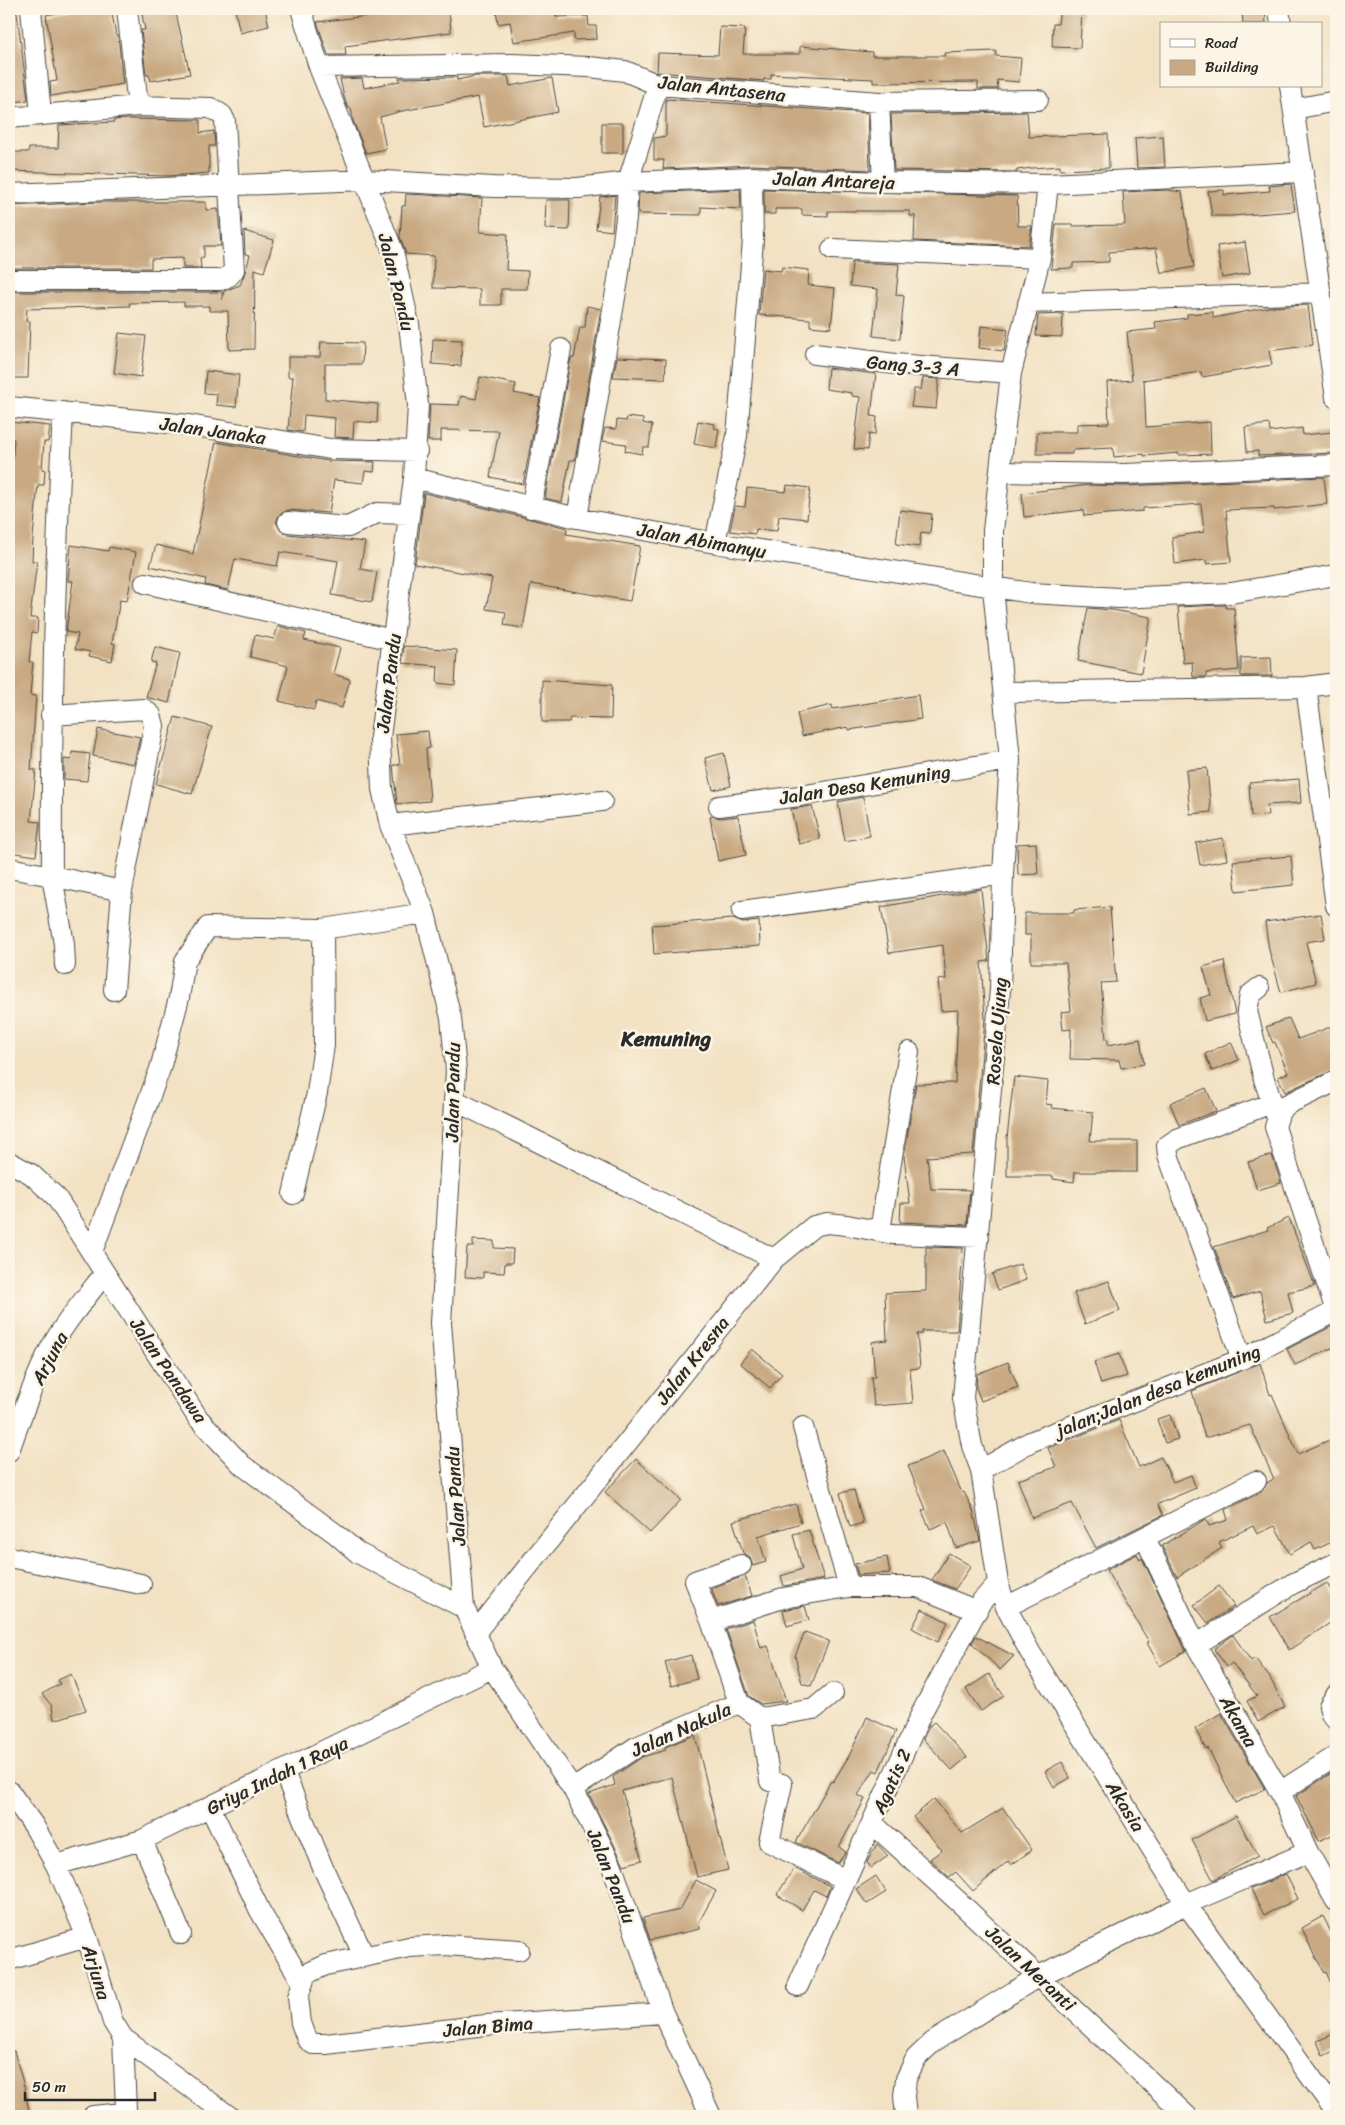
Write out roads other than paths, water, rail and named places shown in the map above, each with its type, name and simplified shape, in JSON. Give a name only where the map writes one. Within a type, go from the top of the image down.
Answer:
[{"type":"street","points":[[31,9],[41,114]]},
{"type":"street","points":[[127,9],[138,106]]},
{"type":"street","name":"Jalan Pandu","points":[[300,9],[318,67],[366,180],[392,251],[409,324],[418,404],[417,451],[414,478],[380,737],[382,789],[390,825],[425,913],[451,1018],[456,1070],[442,1323],[464,1608],[492,1668],[573,1789],[612,1866],[663,2013],[711,2116]]},
{"type":"street","points":[[1278,9],[1281,22]]},
{"type":"street","name":"Jalan Antasena","points":[[318,67],[512,64],[625,71],[658,85],[879,102],[1038,100]]},
{"type":"street","points":[[576,518],[618,280],[626,218],[628,182],[658,85]]},
{"type":"street","points":[[1290,88],[1333,367],[1336,398]]},
{"type":"street","points":[[1294,109],[1336,101]]},
{"type":"street","points":[[879,102],[883,182]]},
{"type":"street","points":[[9,118],[138,106],[212,108],[218,111],[224,121],[230,187],[234,270],[229,276],[221,280],[9,280]]},
{"type":"street","name":"Jalan Antareja","points":[[9,194],[230,187],[366,180],[493,187],[578,188],[628,182],[752,177],[883,182],[1048,184],[1303,172]]},
{"type":"street","points":[[715,543],[737,436],[753,240],[752,177]]},
{"type":"street","name":"Rosela Ujung","points":[[981,1470],[972,1446],[963,1398],[1000,990],[1003,874],[1010,760],[993,588],[993,531],[1002,472],[1011,373],[1040,258],[1048,184]]},
{"type":"street","points":[[832,249],[1040,258]]},
{"type":"street","points":[[1028,303],[1321,293]]},
{"type":"street","points":[[531,508],[561,349]]},
{"type":"street","name":"Gang 3-3 A","points":[[815,354],[895,364],[1011,373]]},
{"type":"street","name":"Jalan Janaka","points":[[9,406],[189,425],[330,449],[417,451]]},
{"type":"street","points":[[64,412],[56,538],[51,714],[52,876],[64,944],[65,965]]},
{"type":"street","points":[[1002,472],[1125,474],[1336,465]]},
{"type":"street","name":"Jalan Abimanyu","points":[[414,478],[576,518],[715,543],[993,588],[1119,598],[1231,593],[1336,575]]},
{"type":"street","points":[[288,522],[348,527],[362,522],[377,513],[408,514]]},
{"type":"street","points":[[145,583],[393,640]]},
{"type":"street","points":[[1004,692],[1306,687],[1336,683]]},
{"type":"street","points":[[1306,687],[1336,906]]},
{"type":"street","points":[[51,714],[144,709],[151,716],[154,726],[122,890],[114,990]]},
{"type":"street","name":"Jalan Desa Kemuning","points":[[719,806],[800,796],[1010,760]]},
{"type":"street","points":[[390,825],[602,801]]},
{"type":"street","points":[[9,868],[122,890]]},
{"type":"street","points":[[742,911],[1003,874]]},
{"type":"street","points":[[92,1252],[160,1069],[179,998],[185,961],[196,942],[208,927],[323,929],[425,913]]},
{"type":"street","points":[[293,1194],[316,1093],[324,1045],[323,929]]},
{"type":"street","points":[[1259,988],[1250,995],[1247,1011],[1274,1110],[1278,1136],[1336,1311]]},
{"type":"street","points":[[880,1231],[909,1052]]},
{"type":"street","points":[[1242,1359],[1168,1155],[1167,1146],[1177,1139],[1274,1110],[1336,1081]]},
{"type":"street","points":[[454,1100],[774,1259]]},
{"type":"street","name":"Jalan Pandawa","points":[[9,1162],[31,1174],[56,1196],[198,1418],[242,1465],[336,1534],[358,1553],[464,1608]]},
{"type":"street","name":"Jalan Kresna","points":[[475,1632],[774,1259],[814,1226],[837,1224],[893,1234],[979,1237]]},
{"type":"street","name":"Arjuna","points":[[9,1452],[24,1408],[48,1354],[74,1313],[105,1273]]},
{"type":"street","name":"jalan;Jalan desa kemuning","points":[[981,1470],[1030,1442],[1242,1359],[1336,1311]]},
{"type":"street","points":[[803,1428],[849,1587]]},
{"type":"street","name":"Akasia","points":[[981,1470],[998,1583],[1006,1607],[1030,1652],[1186,1904],[1336,2112]]},
{"type":"street","points":[[1006,1607],[1256,1482]]},
{"type":"street","name":"Akama","points":[[1145,1538],[1196,1644],[1280,1792],[1308,1852],[1336,1901]]},
{"type":"street","points":[[9,1556],[141,1584]]},
{"type":"street","points":[[1196,1644],[1292,1584],[1336,1563]]},
{"type":"street","points":[[741,1565],[695,1581],[739,1703],[760,1718],[814,1709],[833,1694]]},
{"type":"street","name":"Agatis 2","points":[[798,1986],[922,1712],[977,1610],[998,1583]]},
{"type":"street","points":[[711,1621],[783,1598],[849,1587],[918,1587],[977,1610]]},
{"type":"street","name":"Griya Indah 1 Raya","points":[[56,1865],[142,1840],[284,1772],[492,1668]]},
{"type":"street","points":[[1336,1695],[1329,1706],[1331,1714],[1336,1720]]},
{"type":"street","name":"Jalan Nakula","points":[[573,1789],[636,1747],[739,1703]]},
{"type":"street","points":[[760,1718],[770,1781],[782,1784],[769,1842],[846,1880]]},
{"type":"street","points":[[1280,1792],[1336,1756]]},
{"type":"street","points":[[284,1772],[323,1868],[364,1956]]},
{"type":"street","name":"Arjuna","points":[[9,1792],[34,1826],[56,1865],[87,1937],[113,2022],[123,2038],[229,2116]]},
{"type":"street","points":[[210,1807],[251,1894],[302,1982]]},
{"type":"street","name":"Jalan Meranti","points":[[872,1823],[1039,1976],[1187,2116]]},
{"type":"street","points":[[142,1840],[181,1934]]},
{"type":"street","points":[[906,2116],[904,2096],[906,2079],[916,2058],[933,2042],[1039,1976],[1186,1904],[1308,1852]]},
{"type":"street","points":[[9,1960],[87,1937]]},
{"type":"street","points":[[302,1982],[306,1974],[326,1966],[409,1947],[445,1945],[519,1950]]},
{"type":"street","name":"Jalan Bima","points":[[302,1982],[298,1997],[301,2023],[307,2039],[313,2044],[486,2025],[663,2013]]},
{"type":"street","points":[[93,2116],[122,2113],[126,2110],[123,2038]]},
{"type":"district","name":"Kemuning","points":[[666,1039]]}]
